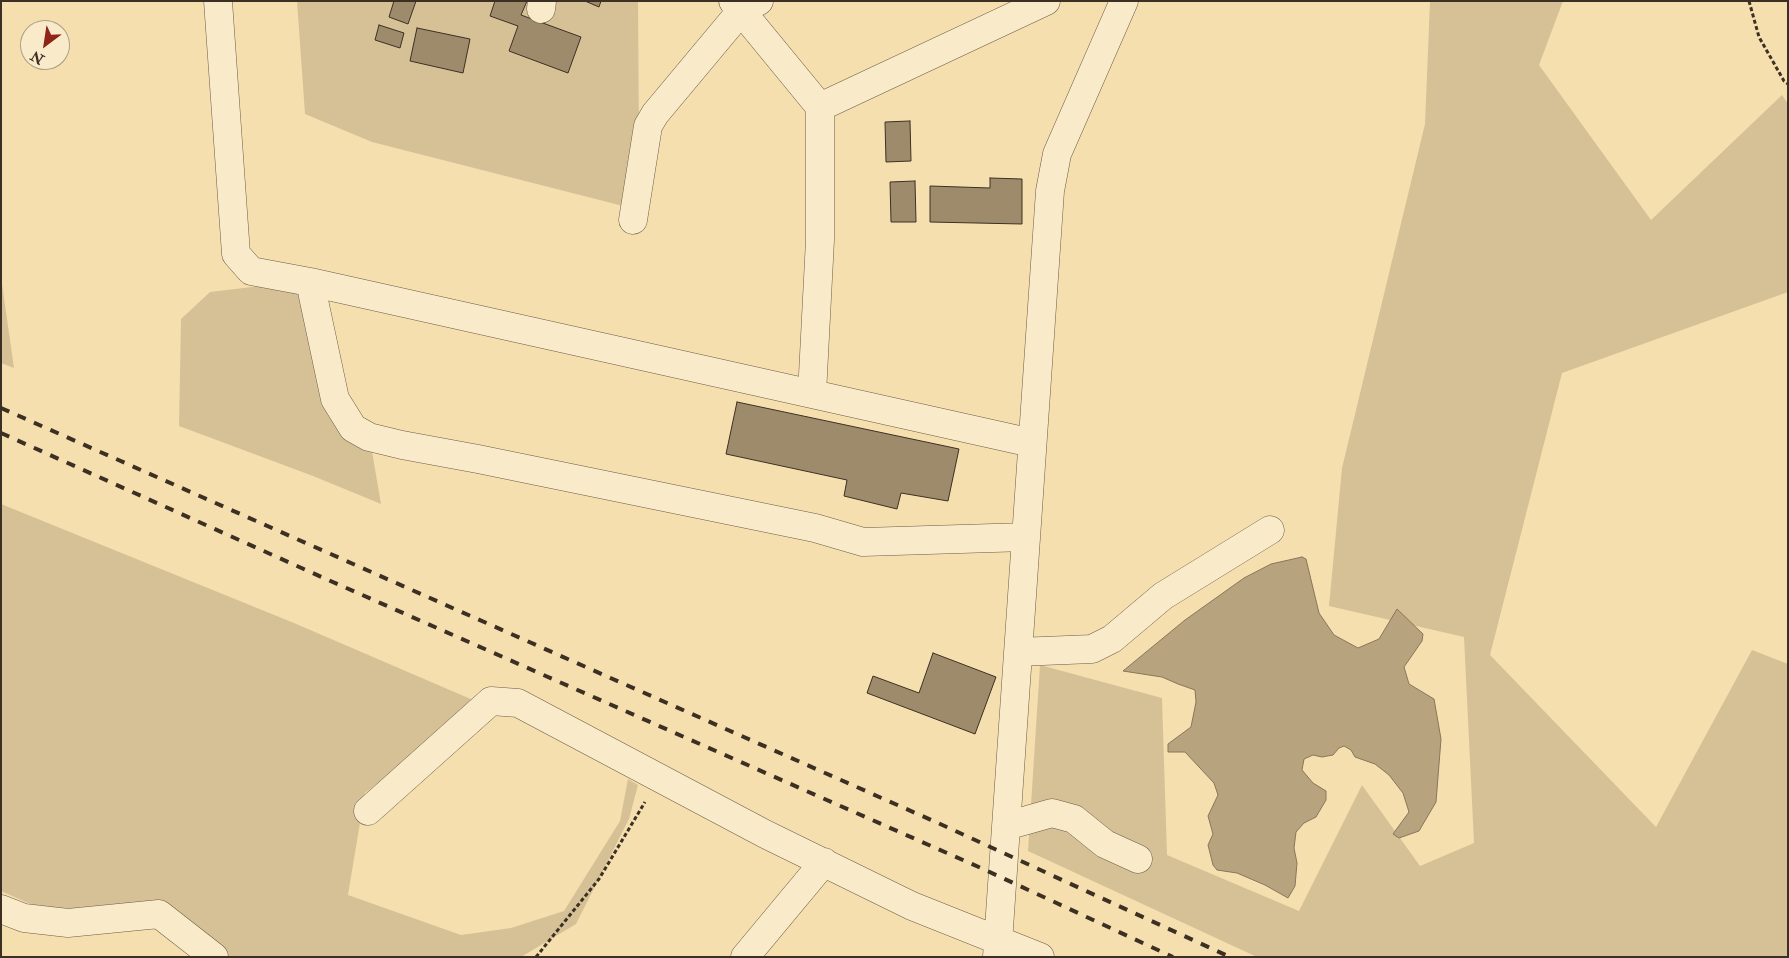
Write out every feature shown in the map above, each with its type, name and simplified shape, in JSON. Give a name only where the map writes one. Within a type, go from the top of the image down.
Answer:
[{"type":"street","points":[[218,1],[236,254],[252,271],[310,282],[1032,443]]},
{"type":"street","points":[[820,107],[1046,1]]},
{"type":"street","points":[[998,949],[1050,191],[1057,154],[1124,1]]},
{"type":"street","points":[[633,220],[648,126],[655,114],[744,5],[820,107],[820,240],[812,394]]},
{"type":"street","points":[[310,282],[335,399],[353,428],[369,437],[815,528],[863,542],[1026,536]]},
{"type":"street","points":[[1018,652],[1092,649],[1112,640],[1163,596],[1270,530]]},
{"type":"street","points":[[368,811],[491,701],[518,703],[765,834],[998,949],[1040,957]]},
{"type":"street","points":[[1006,826],[1052,813],[1074,819],[1105,844],[1138,859]]},
{"type":"street","points":[[746,957],[824,862]]},
{"type":"street","points":[[1,909],[24,918],[68,923],[159,914],[214,957]]},
{"type":"path","points":[[1749,1],[1760,37],[1784,81],[1788,84]]},
{"type":"path","points":[[536,957],[599,879],[660,778]]},
{"type":"shaded area","points":[[297,1],[638,1],[639,141],[627,207],[372,142],[305,114]]},
{"type":"shaded area","points":[[1430,1],[1563,1],[1539,65],[1651,220],[1782,95],[1788,104],[1788,292],[1562,373],[1490,655],[1656,827],[1752,650],[1788,664],[1788,957],[1257,957],[1028,851],[1040,665],[1162,698],[1167,855],[1299,911],[1362,785],[1420,866],[1474,843],[1464,637],[1329,606],[1342,468],[1425,124]]},
{"type":"shaded area","points":[[1,277],[14,368],[1,363]]},
{"type":"shaded area","points":[[302,281],[317,342],[368,428],[381,504],[313,476],[179,426],[181,319],[210,292]]},
{"type":"shaded area","points":[[1,504],[294,623],[480,703],[365,793],[348,895],[461,935],[511,928],[564,911],[620,821],[628,779],[638,785],[629,819],[576,924],[521,957],[201,957],[159,914],[37,907],[1,891]]},
{"type":"shaded area","points":[[1302,557],[1306,559],[1319,613],[1334,635],[1358,648],[1379,639],[1397,609],[1423,634],[1422,641],[1404,667],[1409,684],[1434,699],[1441,739],[1436,802],[1419,831],[1399,838],[1393,834],[1409,812],[1403,793],[1389,775],[1375,764],[1355,757],[1351,750],[1344,746],[1339,748],[1333,755],[1322,757],[1313,755],[1304,759],[1302,770],[1313,783],[1326,791],[1326,800],[1316,817],[1304,823],[1296,832],[1294,848],[1297,863],[1295,886],[1288,898],[1265,885],[1237,873],[1217,870],[1213,865],[1208,845],[1213,834],[1208,816],[1218,795],[1214,783],[1185,752],[1168,752],[1168,744],[1191,727],[1196,702],[1195,690],[1162,677],[1123,671],[1185,620],[1244,578],[1271,564]]},
{"type":"building","points":[[394,1],[416,1],[408,24],[389,17]]},
{"type":"building","points":[[495,1],[527,1],[521,15],[581,37],[568,73],[509,51],[518,26],[490,16]]},
{"type":"building","points":[[585,1],[601,1],[599,7]]},
{"type":"building","points":[[379,25],[404,33],[400,48],[375,40]]},
{"type":"building","points":[[417,28],[470,39],[463,73],[410,61]]},
{"type":"building","points":[[910,121],[911,161],[886,162],[885,122]]},
{"type":"building","points":[[990,178],[1022,179],[1022,224],[930,222],[930,186],[990,188]]},
{"type":"building","points":[[915,181],[916,222],[891,222],[890,182]]},
{"type":"building","points":[[737,402],[959,449],[948,501],[901,493],[897,509],[844,496],[847,480],[726,454]]},
{"type":"building","points":[[933,653],[996,677],[975,734],[867,693],[873,676],[919,693]]},
{"type":"railway","points":[[1,408],[938,823],[1230,957]]},
{"type":"railway","points":[[1,433],[326,579],[981,868],[1173,957]]}]
